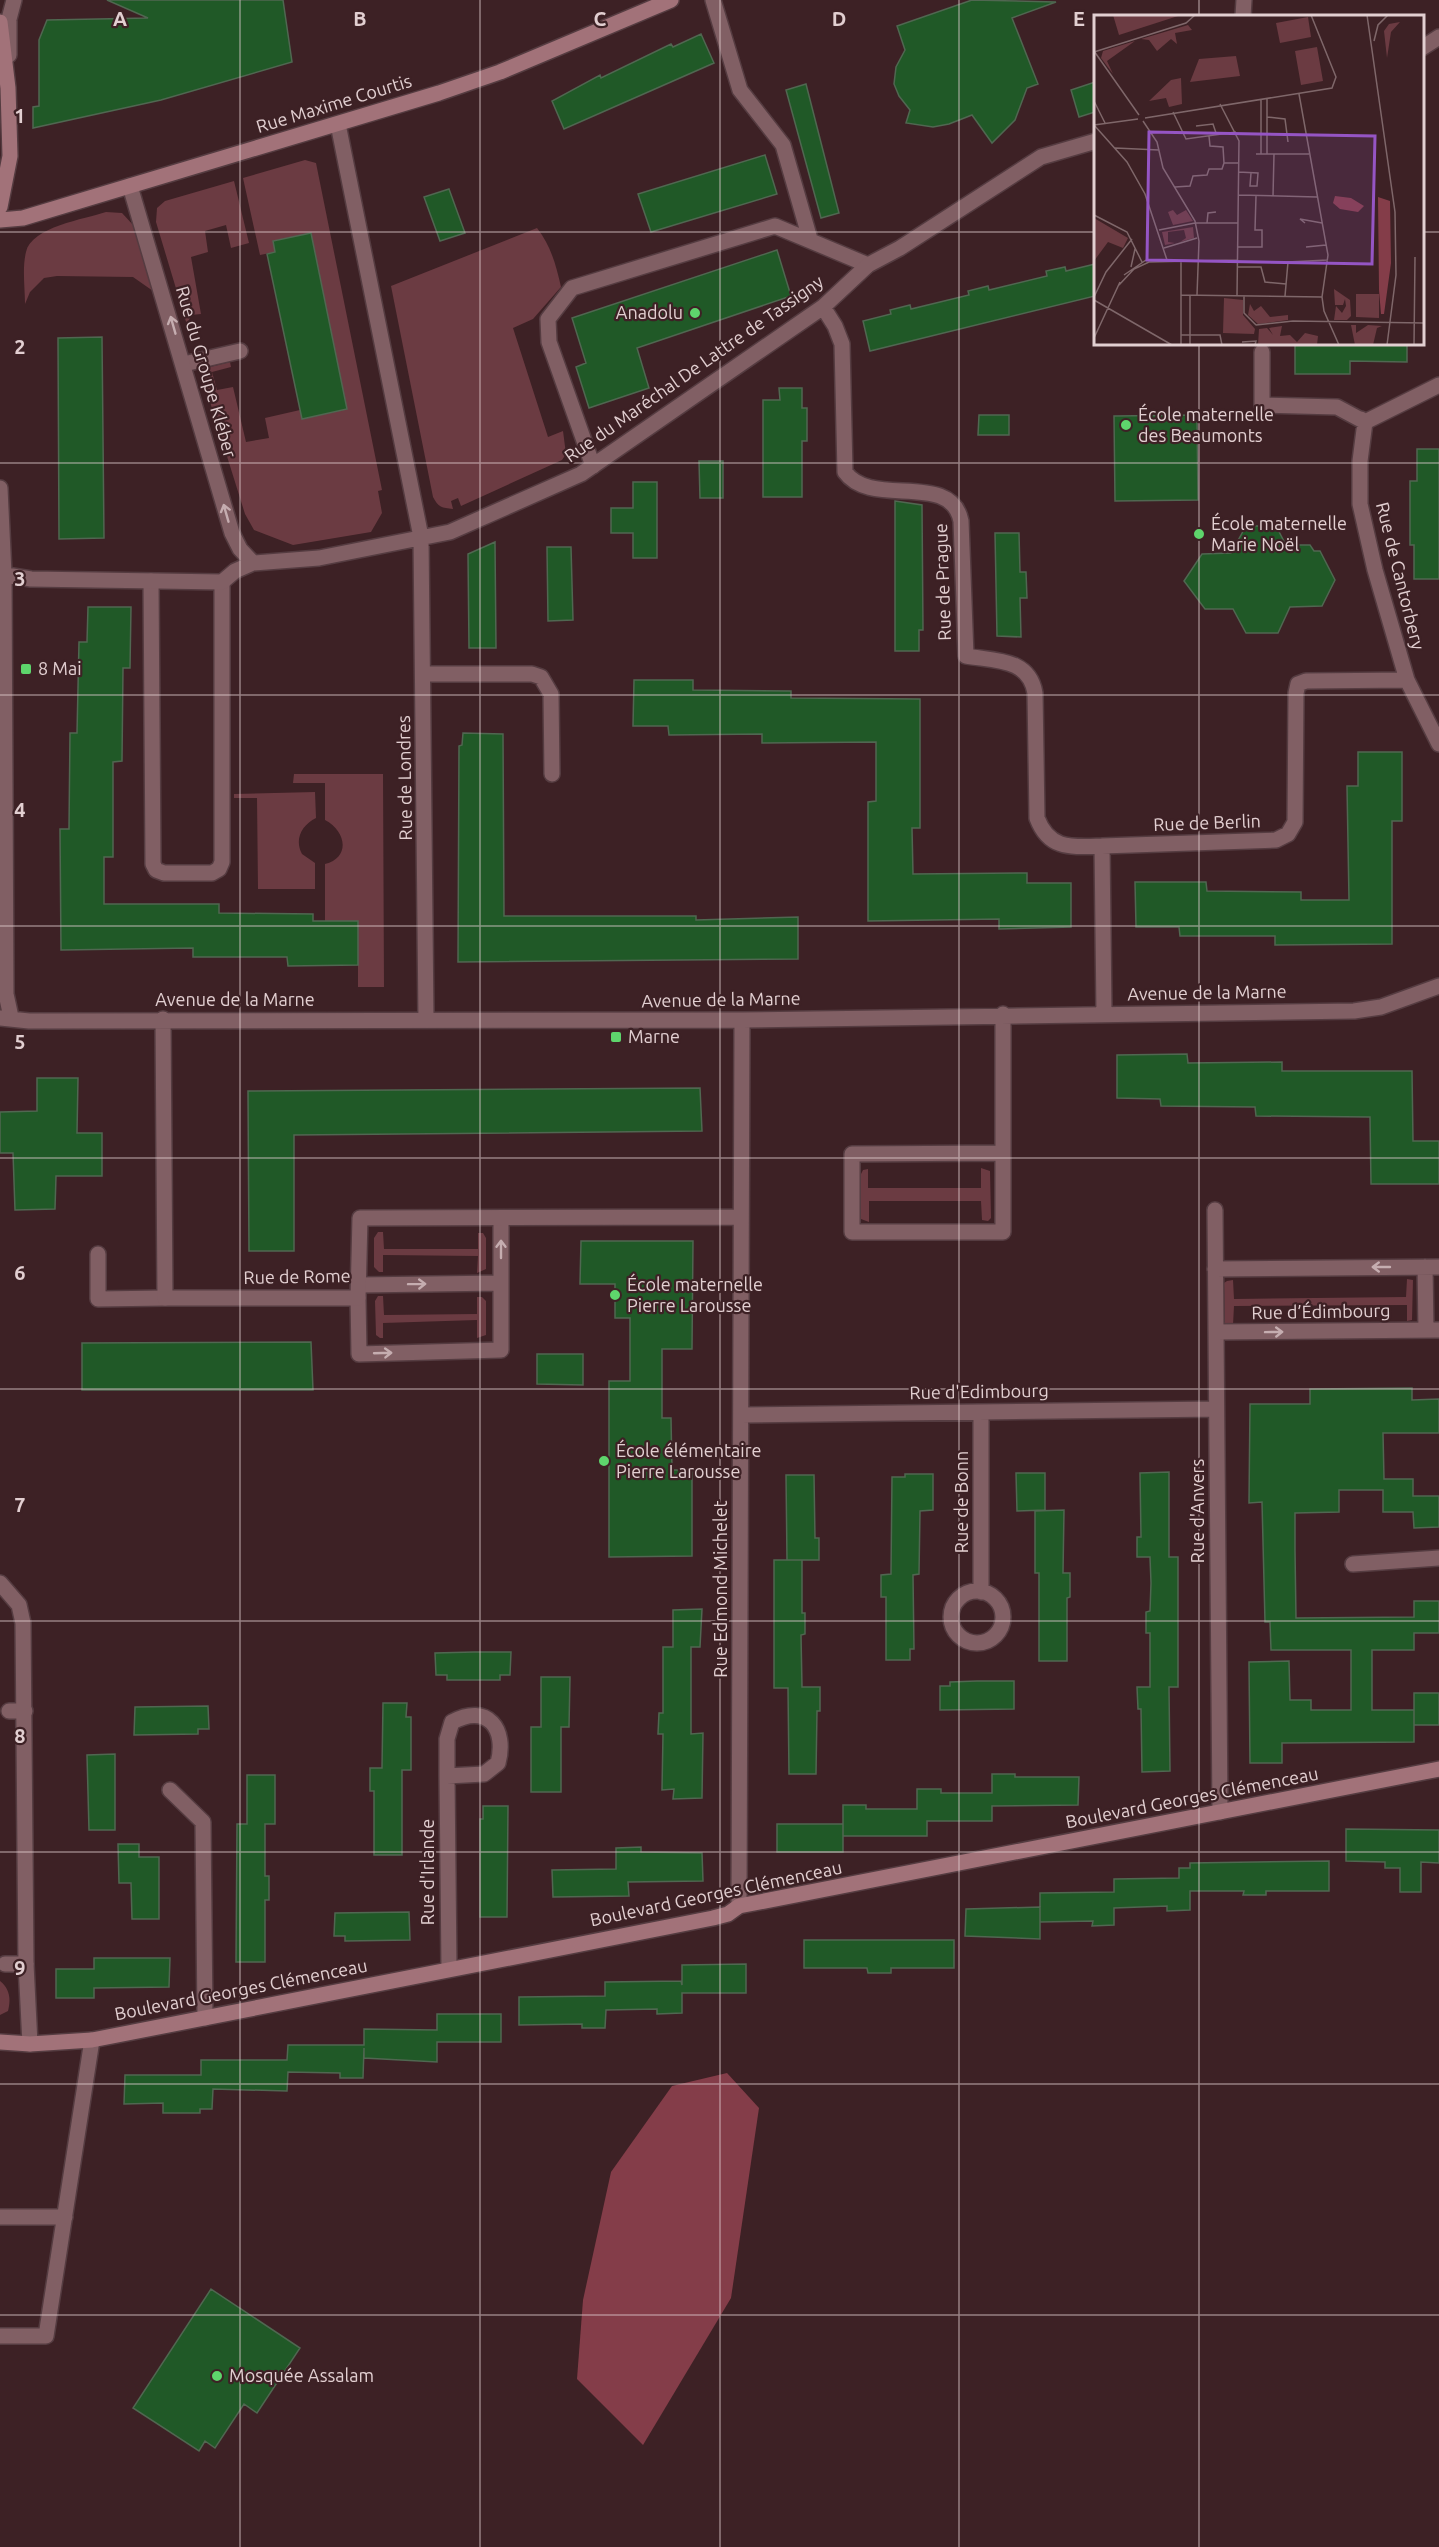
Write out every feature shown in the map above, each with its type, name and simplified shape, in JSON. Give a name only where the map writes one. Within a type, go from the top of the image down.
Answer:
[{"type":"street","points":[[0,207],[10,156],[9,18],[14,0]]},
{"type":"street","name":"Rue Maxime Courtis","points":[[0,220],[23,218],[338,124],[500,72],[670,0]]},
{"type":"street","points":[[713,0],[740,90],[783,145],[810,239]]},
{"type":"street","points":[[1243,15],[1244,0]]},
{"type":"street","points":[[0,22],[8,88]]},
{"type":"street","points":[[1424,47],[1439,37]]},
{"type":"street","name":"Rue de Londres","points":[[338,124],[421,537],[426,1020]]},
{"type":"street","name":"Rue du Maréchal De Lattre de Tassigny","points":[[222,582],[235,571],[253,563],[319,558],[450,532],[581,474],[823,307],[868,265],[900,248],[1041,157],[1094,141]]},
{"type":"street","name":"Rue du Groupe Kléber","points":[[130,186],[232,533],[240,549],[253,563]]},
{"type":"street","points":[[593,466],[549,342],[548,320],[572,288],[775,226],[868,265]]},
{"type":"street","name":"Rue de Prague","points":[[823,307],[836,326],[842,344],[845,472],[858,485],[944,496],[956,506],[961,521],[966,656],[1019,666],[1031,678],[1035,693],[1036,818],[1043,834],[1054,843],[1102,846]]},
{"type":"street","points":[[184,364],[240,351]]},
{"type":"street","points":[[1262,352],[1262,405],[1337,407],[1363,420],[1439,385]]},
{"type":"street","name":"Rue de Cantorbery","points":[[1363,420],[1360,504],[1375,570],[1407,680],[1439,744]]},
{"type":"street","points":[[0,488],[5,1018]]},
{"type":"street","points":[[2,574],[31,579],[222,582],[227,687],[222,862],[219,869],[212,873],[164,873],[156,870],[153,864],[151,581]]},
{"type":"street","points":[[423,674],[532,674],[541,677],[551,694],[552,774]]},
{"type":"street","name":"Rue de Berlin","points":[[1102,846],[1276,840],[1288,834],[1295,822],[1296,693],[1298,684],[1306,681],[1407,680]]},
{"type":"street","points":[[1102,846],[1104,1013]]},
{"type":"street","name":"Avenue de la Marne","points":[[5,1018],[29,1021],[163,1019],[742,1020],[1003,1014],[1354,1011],[1381,1007],[1439,986]]},
{"type":"street","points":[[1003,1014],[1003,1153],[1003,1232],[852,1232],[852,1154],[1003,1153]]},
{"type":"street","points":[[163,1019],[165,1298]]},
{"type":"street","name":"Rue Edmond Michelet","points":[[740,1906],[742,1020]]},
{"type":"street","name":"Rue d'Anvers","points":[[1215,1210],[1220,1812]]},
{"type":"street","name":"Rue de Rome","points":[[98,1254],[98,1299],[359,1291],[360,1218],[741,1217]]},
{"type":"street","points":[[501,1218],[501,1282],[501,1350],[359,1354],[359,1291],[501,1282]]},
{"type":"street","name":"Rue d’Édimbourg","points":[[1215,1269],[1432,1267],[1432,1330],[1216,1332]]},
{"type":"street","name":"Rue d'Edimbourg","points":[[741,1415],[1216,1409]]},
{"type":"street","name":"Rue de Bonn","points":[[981,1412],[981,1592]]},
{"type":"street","points":[[1353,1564],[1439,1558]]},
{"type":"street","points":[[3,1585],[19,1605],[23,1623],[26,1964],[30,2044]]},
{"type":"street","points":[[9,1711],[25,1711]]},
{"type":"street","name":"Rue d'Irlande","points":[[447,1776],[484,1774],[498,1763],[502,1745],[498,1729],[485,1717],[471,1716],[452,1722],[447,1739],[447,1776],[449,1968]]},
{"type":"street","name":"Boulevard Georges Clémenceau","points":[[0,2042],[30,2044],[92,2040],[449,1968],[713,1918],[740,1906],[1439,1769]]},
{"type":"street","points":[[170,1790],[203,1821],[205,2018]]},
{"type":"street","points":[[5,1965],[26,1964]]},
{"type":"street","points":[[0,2336],[46,2336],[92,2040]]},
{"type":"street","points":[[0,2217],[65,2217]]},
{"type":"shaded area","points":[[305,160],[316,163],[382,490],[378,491],[382,513],[371,532],[293,545],[254,530],[245,514],[201,373],[207,371],[206,368],[230,362],[231,367],[212,372],[217,390],[233,387],[246,442],[269,438],[265,418],[300,410],[302,419],[347,409],[311,233],[273,241],[275,252],[260,255],[243,178]]},
{"type":"shaded area","points":[[234,181],[249,243],[231,248],[226,225],[205,231],[208,252],[191,257],[201,314],[191,315],[187,325],[156,222],[157,208],[165,201]]},
{"type":"shaded area","points":[[106,212],[122,213],[134,226],[153,291],[133,277],[57,276],[44,278],[30,292],[25,304],[24,265],[30,243],[48,230],[60,225]]},
{"type":"shaded area","points":[[537,228],[552,256],[561,287],[533,319],[513,328],[548,437],[563,431],[566,454],[562,460],[461,506],[458,498],[451,501],[453,509],[443,507],[433,497],[391,286]]},
{"type":"shaded area","points":[[294,774],[383,774],[384,987],[358,987],[358,921],[325,921],[325,864],[339,856],[343,844],[338,831],[325,820],[325,783],[293,783]]},
{"type":"shaded area","points":[[315,792],[316,818],[303,829],[299,843],[302,854],[315,863],[315,889],[258,889],[257,798],[234,798],[234,794]]},
{"type":"shaded area","points":[[981,1168],[990,1171],[991,1218],[988,1221],[982,1220],[981,1201],[869,1201],[869,1222],[861,1219],[861,1174],[863,1170],[868,1169],[868,1188],[981,1188]]},
{"type":"shaded area","points":[[378,1232],[383,1232],[384,1249],[478,1249],[478,1233],[483,1233],[486,1238],[486,1269],[477,1273],[478,1256],[383,1255],[383,1272],[379,1272],[374,1267],[374,1238]]},
{"type":"shaded area","points":[[1407,1279],[1413,1280],[1412,1320],[1407,1321],[1407,1305],[1234,1306],[1233,1325],[1225,1323],[1224,1283],[1227,1281],[1233,1280],[1234,1299],[1406,1297]]},
{"type":"shaded area","points":[[378,1296],[383,1296],[384,1315],[477,1314],[477,1297],[482,1297],[486,1301],[486,1335],[477,1338],[477,1320],[383,1323],[383,1338],[380,1338],[376,1335],[375,1301]]},
{"type":"shaded area","points":[[0,1981],[6,1987],[9,1998],[8,2011],[0,2015]]},
{"type":"shaded area","points":[[727,2073],[759,2108],[731,2298],[643,2445],[577,2379],[583,2300],[611,2172],[672,2086]]},
{"type":"building","points":[[107,0],[283,0],[292,62],[161,100],[33,128],[33,107],[39,106],[39,40],[47,20],[148,18]]},
{"type":"building","points":[[972,0],[1056,2],[1012,18],[1038,84],[1027,88],[1015,120],[992,143],[972,115],[949,124],[933,127],[906,123],[910,110],[899,96],[894,84],[896,67],[905,50],[897,26]]},
{"type":"building","points":[[701,34],[714,63],[564,129],[552,101],[600,75],[601,78],[671,44],[673,47]]},
{"type":"building","points":[[1094,82],[1094,112],[1079,117],[1071,90]]},
{"type":"building","points":[[806,84],[839,213],[821,218],[786,90]]},
{"type":"building","points":[[765,155],[777,194],[651,232],[638,194]]},
{"type":"building","points":[[449,189],[465,233],[440,241],[424,197]]},
{"type":"building","points":[[311,233],[347,409],[302,419],[267,254],[275,252],[273,241]]},
{"type":"building","points":[[777,250],[791,296],[637,348],[649,388],[589,408],[576,367],[586,363],[572,318]]},
{"type":"building","points":[[1094,264],[1094,296],[870,351],[863,321],[891,314],[890,310],[910,305],[911,309],[969,295],[968,291],[988,286],[989,290],[1047,276],[1046,271],[1065,267],[1066,271]]},
{"type":"building","points":[[102,337],[104,538],[59,539],[58,338]]},
{"type":"building","points":[[1295,345],[1407,345],[1407,362],[1350,361],[1350,374],[1295,374]]},
{"type":"building","points":[[779,388],[802,388],[802,408],[807,408],[807,441],[802,441],[802,497],[763,497],[763,400],[780,400]]},
{"type":"building","points":[[979,415],[1009,415],[1009,435],[978,435]]},
{"type":"building","points":[[1197,415],[1198,500],[1115,501],[1114,416]]},
{"type":"building","points":[[1417,449],[1439,449],[1439,579],[1414,579],[1414,545],[1410,545],[1410,481],[1417,481]]},
{"type":"building","points":[[699,461],[723,461],[723,498],[700,498]]},
{"type":"building","points":[[633,482],[657,482],[657,558],[633,558],[633,533],[611,533],[611,508],[633,508]]},
{"type":"building","points":[[895,501],[922,505],[923,630],[919,630],[919,651],[895,651]]},
{"type":"building","points":[[1246,526],[1276,526],[1286,545],[1310,545],[1314,551],[1320,551],[1335,580],[1322,606],[1290,607],[1278,633],[1246,633],[1233,609],[1205,609],[1184,581],[1202,554],[1231,553]]},
{"type":"building","points":[[995,533],[1019,533],[1020,572],[1026,572],[1027,598],[1020,598],[1021,637],[997,636]]},
{"type":"building","points":[[495,542],[496,648],[469,648],[468,554]]},
{"type":"building","points":[[547,547],[571,547],[573,620],[548,621]]},
{"type":"building","points":[[88,607],[131,607],[130,668],[123,668],[122,761],[113,762],[113,857],[104,857],[104,904],[219,904],[219,913],[313,914],[313,921],[358,921],[358,965],[288,966],[287,957],[193,957],[193,948],[61,950],[60,829],[69,829],[70,733],[77,733],[79,642],[87,642]]},
{"type":"building","points":[[634,680],[693,680],[693,690],[791,691],[791,698],[920,699],[920,828],[912,828],[913,874],[1027,873],[1027,883],[1071,883],[1071,927],[999,929],[999,919],[868,921],[868,802],[876,801],[876,742],[762,743],[762,734],[669,735],[668,726],[633,726]]},
{"type":"building","points":[[463,733],[503,734],[504,916],[696,916],[696,920],[798,917],[798,959],[458,962],[459,746],[462,745]]},
{"type":"building","points":[[1358,752],[1402,752],[1402,821],[1392,821],[1392,944],[1275,945],[1275,936],[1180,936],[1179,927],[1136,927],[1135,882],[1206,882],[1207,891],[1301,892],[1301,900],[1349,900],[1347,786],[1358,786]]},
{"type":"building","points":[[1187,1054],[1188,1063],[1282,1062],[1282,1071],[1412,1071],[1413,1141],[1439,1141],[1439,1184],[1371,1184],[1370,1117],[1256,1116],[1255,1107],[1161,1106],[1160,1099],[1117,1098],[1117,1055]]},
{"type":"building","points":[[37,1078],[78,1078],[77,1133],[102,1133],[102,1176],[56,1176],[55,1209],[15,1210],[13,1153],[0,1153],[0,1112],[37,1111]]},
{"type":"building","points":[[700,1088],[702,1131],[294,1135],[294,1251],[249,1251],[248,1091]]},
{"type":"building","points":[[581,1241],[693,1241],[692,1349],[662,1349],[662,1418],[671,1418],[672,1470],[692,1470],[692,1556],[609,1557],[609,1381],[630,1381],[630,1318],[615,1318],[615,1284],[580,1284]]},
{"type":"building","points":[[311,1342],[313,1390],[82,1390],[82,1343]]},
{"type":"building","points":[[537,1354],[583,1354],[583,1385],[537,1384]]},
{"type":"building","points":[[1412,1388],[1412,1400],[1439,1399],[1439,1433],[1383,1433],[1384,1479],[1413,1479],[1413,1496],[1439,1496],[1439,1527],[1414,1528],[1413,1512],[1383,1512],[1383,1490],[1339,1490],[1339,1512],[1295,1513],[1295,1550],[1296,1618],[1414,1617],[1414,1601],[1439,1601],[1439,1633],[1414,1633],[1414,1650],[1372,1650],[1372,1710],[1414,1710],[1414,1742],[1282,1743],[1282,1763],[1250,1763],[1249,1662],[1289,1661],[1290,1700],[1311,1700],[1311,1710],[1351,1710],[1351,1650],[1271,1650],[1270,1622],[1265,1622],[1262,1502],[1249,1503],[1250,1404],[1310,1404],[1310,1389]]},
{"type":"building","points":[[1169,1472],[1169,1557],[1178,1557],[1178,1687],[1169,1687],[1170,1771],[1142,1772],[1141,1709],[1138,1709],[1137,1687],[1150,1687],[1150,1633],[1146,1633],[1146,1612],[1150,1611],[1151,1583],[1150,1557],[1137,1557],[1137,1537],[1141,1537],[1140,1473]]},
{"type":"building","points":[[1016,1473],[1045,1473],[1045,1510],[1017,1511]]},
{"type":"building","points":[[905,1474],[933,1474],[933,1510],[920,1511],[919,1574],[913,1575],[914,1649],[910,1649],[910,1660],[886,1660],[886,1597],[881,1597],[881,1575],[891,1574],[892,1477],[905,1477]]},
{"type":"building","points":[[786,1475],[814,1475],[815,1538],[819,1538],[819,1560],[787,1560]]},
{"type":"building","points":[[1064,1510],[1063,1573],[1070,1573],[1070,1597],[1067,1598],[1067,1661],[1039,1661],[1039,1573],[1035,1573],[1035,1511]]},
{"type":"building","points":[[774,1560],[802,1560],[802,1613],[805,1613],[805,1634],[801,1635],[802,1687],[820,1687],[820,1711],[817,1711],[816,1774],[789,1774],[788,1688],[774,1688]]},
{"type":"building","points":[[702,1609],[700,1647],[691,1647],[691,1734],[703,1733],[702,1798],[673,1799],[674,1789],[662,1790],[663,1734],[658,1734],[659,1713],[663,1713],[663,1647],[673,1647],[673,1610]]},
{"type":"building","points":[[511,1652],[510,1675],[500,1675],[500,1680],[447,1680],[447,1675],[436,1675],[435,1653]]},
{"type":"building","points":[[541,1677],[570,1677],[569,1727],[561,1727],[561,1792],[531,1792],[531,1727],[541,1727]]},
{"type":"building","points":[[1014,1681],[1014,1709],[940,1710],[940,1686],[950,1686],[950,1682]]},
{"type":"building","points":[[1414,1693],[1439,1693],[1439,1725],[1414,1725]]},
{"type":"building","points":[[383,1703],[407,1703],[406,1717],[411,1717],[411,1770],[402,1770],[402,1855],[374,1855],[374,1791],[370,1791],[370,1768],[382,1768]]},
{"type":"building","points":[[208,1706],[209,1729],[198,1729],[198,1734],[134,1735],[135,1707]]},
{"type":"building","points":[[115,1754],[115,1830],[89,1830],[87,1755]]},
{"type":"building","points":[[992,1774],[1015,1774],[1015,1777],[1079,1777],[1078,1805],[992,1806],[992,1821],[927,1821],[927,1836],[843,1836],[843,1805],[866,1805],[866,1809],[917,1809],[917,1789],[941,1789],[941,1793],[992,1793]]},
{"type":"building","points":[[247,1775],[275,1775],[275,1824],[265,1824],[265,1876],[269,1876],[269,1900],[265,1900],[265,1962],[236,1962],[237,1824],[247,1824]]},
{"type":"building","points":[[483,1806],[508,1806],[507,1917],[480,1917],[480,1819],[483,1819]]},
{"type":"building","points":[[777,1824],[843,1824],[843,1852],[777,1852]]},
{"type":"building","points":[[1346,1829],[1439,1830],[1439,1863],[1421,1862],[1421,1892],[1400,1892],[1400,1868],[1385,1868],[1385,1862],[1346,1861]]},
{"type":"building","points":[[118,1844],[139,1844],[139,1857],[159,1857],[159,1919],[132,1919],[131,1883],[119,1883]]},
{"type":"building","points":[[641,1847],[641,1852],[702,1853],[703,1881],[628,1882],[629,1896],[553,1897],[552,1870],[616,1869],[616,1848]]},
{"type":"building","points":[[1329,1861],[1329,1891],[1266,1891],[1266,1895],[1243,1895],[1244,1891],[1190,1891],[1190,1910],[1167,1911],[1167,1906],[1114,1908],[1114,1925],[1092,1926],[1093,1921],[1040,1922],[1040,1893],[1114,1892],[1114,1879],[1179,1878],[1179,1868],[1190,1868],[1190,1863]]},
{"type":"building","points":[[1040,1907],[1040,1939],[965,1936],[966,1909]]},
{"type":"building","points":[[409,1912],[410,1940],[345,1941],[345,1936],[334,1936],[335,1913]]},
{"type":"building","points":[[804,1940],[954,1940],[954,1968],[891,1968],[891,1973],[868,1973],[867,1968],[804,1968]]},
{"type":"building","points":[[94,1958],[170,1958],[169,1987],[94,1988],[94,1998],[56,1998],[56,1969],[94,1969]]},
{"type":"building","points":[[746,1964],[746,1993],[682,1993],[682,2013],[657,2014],[657,2009],[606,2010],[605,2028],[582,2028],[582,2024],[519,2025],[519,1997],[605,1996],[605,1982],[681,1981],[682,1985],[682,1965]]},
{"type":"building","points":[[437,2014],[501,2014],[501,2042],[437,2042],[437,2062],[364,2058],[364,2048],[363,2078],[340,2078],[340,2073],[288,2072],[287,2091],[213,2089],[212,2109],[200,2109],[200,2113],[163,2113],[163,2103],[124,2104],[125,2075],[201,2075],[201,2060],[287,2060],[288,2045],[364,2045],[364,2029],[437,2030]]},
{"type":"building","name":"Mosquée Assalam","points":[[211,2289],[300,2348],[257,2413],[244,2404],[215,2448],[205,2441],[199,2451],[133,2408]]},
{"type":"place","name":"Anadolu","points":[[695,313]]},
{"type":"place","name":"École maternelle des Beaumonts","points":[[1126,425]]},
{"type":"place","name":"École maternelle Marie Noël","points":[[1199,534]]},
{"type":"place","name":"8 Mai","points":[[26,669]]},
{"type":"place","name":"Marne","points":[[616,1037]]},
{"type":"place","name":"École maternelle Pierre Larousse","points":[[615,1295]]},
{"type":"place","name":"École élémentaire Pierre Larousse","points":[[604,1461]]},
{"type":"place","name":"Mosquée Assalam","points":[[217,2376]]}]
